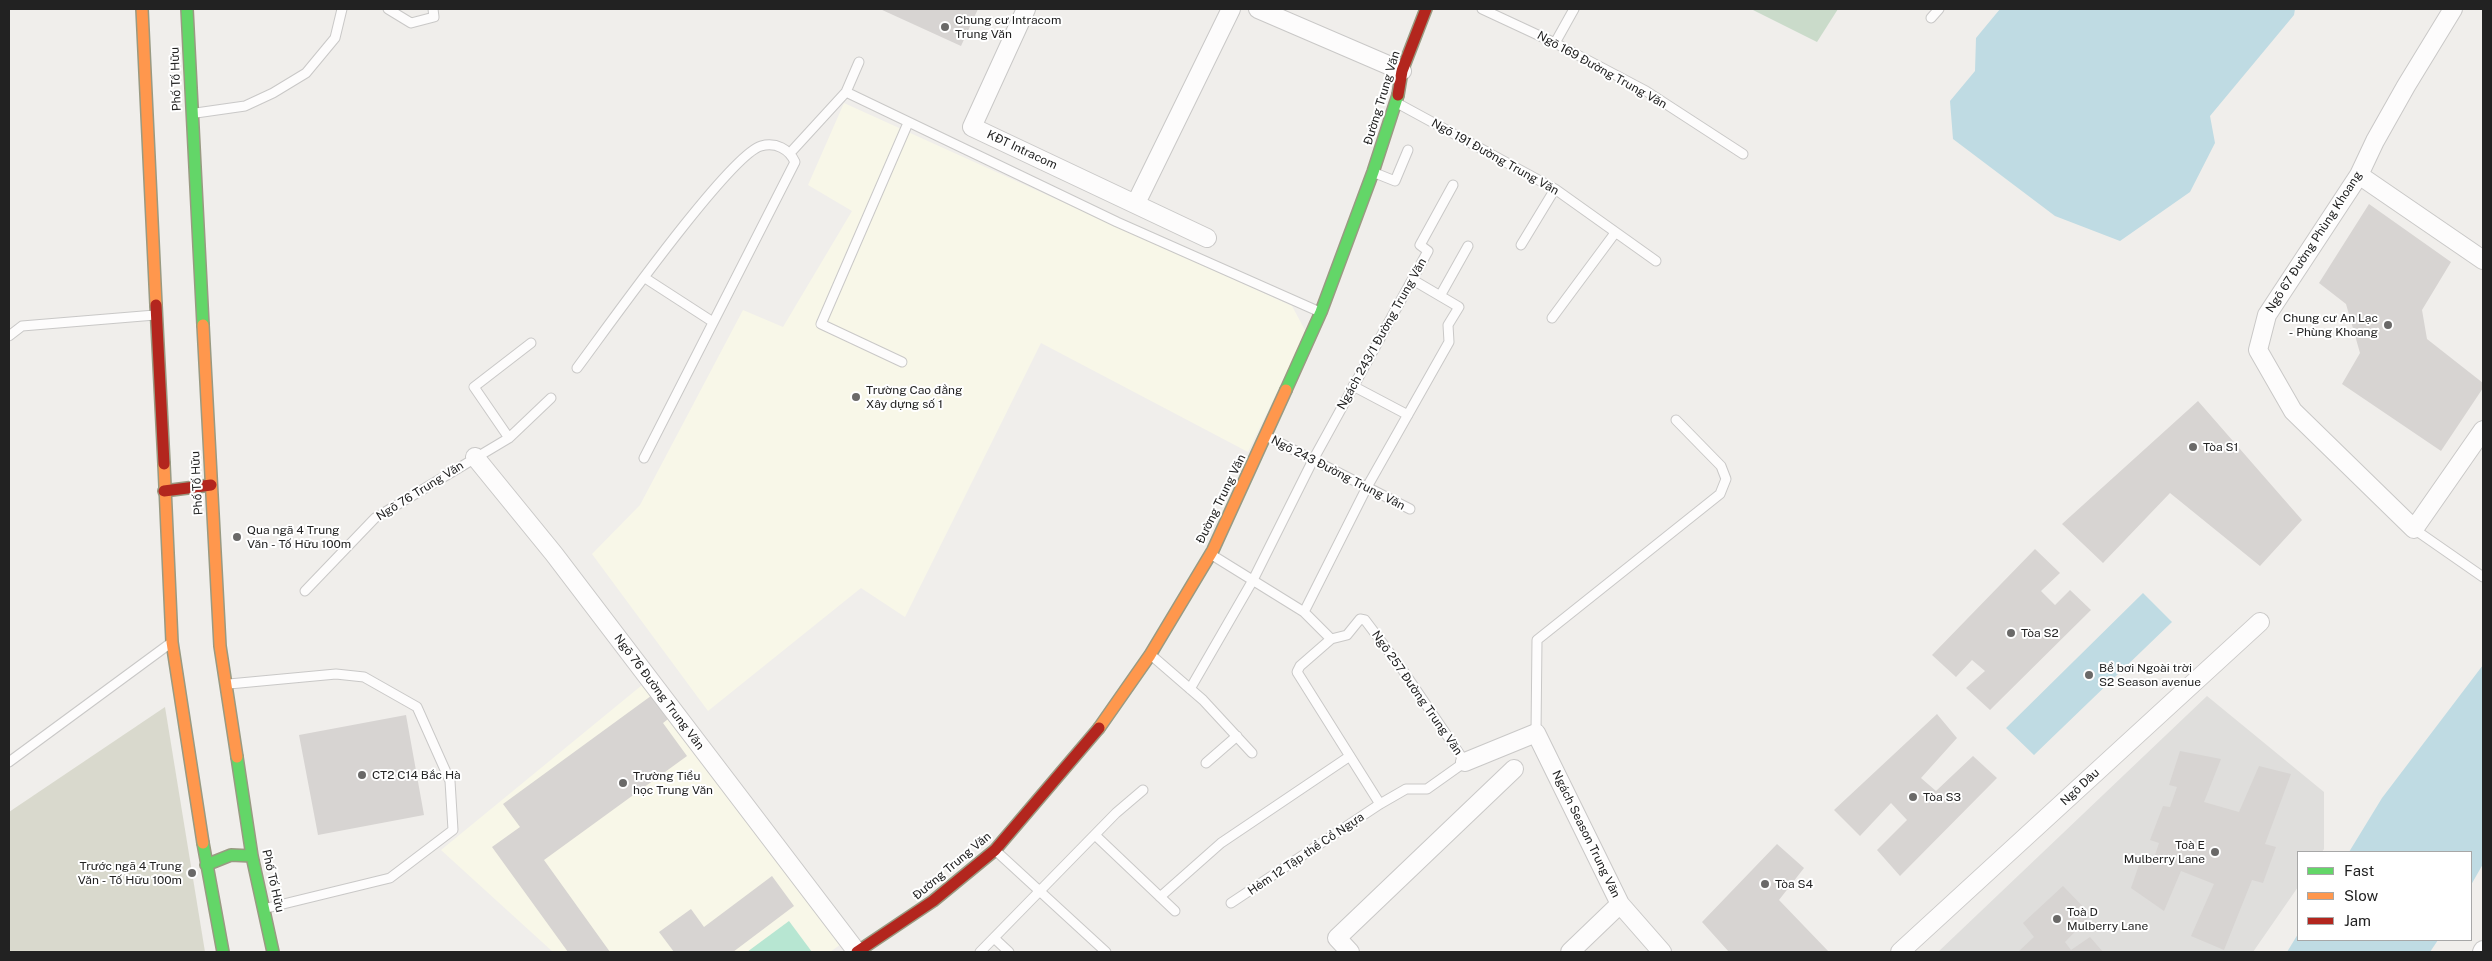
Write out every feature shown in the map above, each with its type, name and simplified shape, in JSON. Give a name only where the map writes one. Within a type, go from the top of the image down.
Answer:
[{"type":"main road","points":[[142,9],[172,642],[206,865],[224,952]]},
{"type":"main road","name":"Phố Tố Hữu","points":[[187,9],[220,646],[252,856],[265,908],[273,952]]},
{"type":"main road","name":"Đường Trung Văn","points":[[858,952],[933,901],[995,850],[1106,720],[1150,654],[1217,542],[1321,312],[1373,172],[1396,103],[1402,71],[1426,9]]},
{"type":"main road","points":[[164,491],[211,485]]},
{"type":"main road","points":[[206,865],[231,855],[252,856]]},
{"type":"street","name":"KĐT Intracom","points":[[1026,9],[972,127],[1207,238]]},
{"type":"street","points":[[1136,203],[1231,9]]},
{"type":"street","points":[[1258,9],[1402,71]]},
{"type":"street","name":"Ngõ 67 Đường Phùng Khoang","points":[[2414,529],[2293,411],[2258,350],[2267,315],[2359,175],[2375,141],[2406,86],[2453,9]]},
{"type":"street","points":[[2359,175],[2483,260]]},
{"type":"street","points":[[2414,529],[2483,430]]},
{"type":"street","name":"Ngõ 76 Đường Trung Văn","points":[[475,457],[560,562],[858,952]]},
{"type":"street","name":"Ngõ Dâu","points":[[1900,952],[2260,622]]},
{"type":"street","name":"Ngõ 257 Đường Trung Văn","points":[[1465,762],[1536,733]]},
{"type":"street","name":"Ngách Season Trung Văn","points":[[1536,733],[1620,904],[1662,952]]},
{"type":"street","points":[[1350,952],[1338,938],[1514,769]]},
{"type":"street","points":[[1570,952],[1620,904]]},
{"type":"lane","points":[[191,114],[245,106],[273,93],[306,73],[334,38],[342,9]]},
{"type":"lane","points":[[388,9],[411,23],[434,17],[433,9]]},
{"type":"lane","name":"Ngõ 169 Đường Trung Văn","points":[[1482,9],[1555,43],[1646,91],[1743,154]]},
{"type":"lane","points":[[1555,43],[1574,9]]},
{"type":"lane","points":[[1931,18],[1939,9]]},
{"type":"lane","points":[[791,152],[846,92],[859,62]]},
{"type":"lane","points":[[846,92],[1117,222],[1321,312]]},
{"type":"lane","name":"Ngõ 191 Đường Trung Văn","points":[[1396,103],[1555,189],[1656,261]]},
{"type":"lane","points":[[902,362],[821,324],[908,123]]},
{"type":"lane","points":[[577,368],[711,192],[741,161],[760,146],[781,146],[791,152],[795,162],[644,458]]},
{"type":"lane","points":[[1373,172],[1395,181],[1408,150]]},
{"type":"lane","name":"Ngách 243/1 Đường Trung Văn","points":[[1190,688],[1253,580],[1313,460],[1428,252],[1420,245],[1453,185]]},
{"type":"lane","points":[[1521,244],[1555,189]]},
{"type":"lane","points":[[1552,318],[1615,233]]},
{"type":"lane","points":[[1440,296],[1468,246]]},
{"type":"lane","points":[[645,278],[713,322]]},
{"type":"lane","points":[[1304,612],[1367,487],[1449,342],[1448,326],[1459,306],[1413,280]]},
{"type":"lane","points":[[9,336],[22,326],[157,315]]},
{"type":"lane","points":[[509,438],[474,387],[531,343]]},
{"type":"lane","points":[[1353,386],[1408,415]]},
{"type":"lane","name":"Ngõ 76 Trung Văn","points":[[305,591],[374,518],[509,438],[550,398]]},
{"type":"lane","points":[[1536,733],[1537,640],[1720,494],[1726,479],[1721,466],[1676,420]]},
{"type":"lane","name":"Ngõ 243 Đường Trung Văn","points":[[1266,436],[1410,510]]},
{"type":"lane","points":[[2414,529],[2483,577]]},
{"type":"lane","points":[[1209,554],[1304,612],[1331,639],[1300,666],[1297,672],[1380,804]]},
{"type":"lane","name":"Ngõ 257 Đường Trung Văn","points":[[1331,639],[1347,635],[1360,619],[1368,622],[1465,762]]},
{"type":"lane","points":[[9,762],[172,642]]},
{"type":"lane","points":[[1150,654],[1190,688],[1252,753]]},
{"type":"lane","points":[[226,684],[336,674],[364,678],[417,707],[450,781],[453,830],[390,878],[265,908]]},
{"type":"lane","points":[[1206,763],[1237,736]]},
{"type":"lane","points":[[1160,897],[1221,843],[1350,756]]},
{"type":"lane","name":"Hẻm 12 Tập thể Cổ Ngựa","points":[[1231,903],[1380,804],[1406,789],[1427,789],[1465,762]]},
{"type":"lane","points":[[980,952],[1095,835],[1143,790]]},
{"type":"lane","points":[[1095,835],[1175,911]]},
{"type":"lane","points":[[995,850],[1106,952]]},
{"type":"lane","points":[[994,938],[1009,952]]},
{"type":"shaded area","name":"Trường Cao đẳng Xây dựng số 1","points":[[844,103],[1292,306],[1306,332],[1248,452],[1041,343],[905,617],[861,588],[708,711],[592,554],[640,505],[743,310],[783,327],[852,211],[808,185]]},
{"type":"shaded area","name":"Trường Tiểu học Trung Văn","points":[[647,681],[844,942],[830,952],[553,952],[441,850]]},
{"type":"shaded area","points":[[2207,696],[2324,792],[2324,849],[2323,851],[2297,851],[2297,888],[2253,952],[1938,952]]},
{"type":"shaded area","points":[[165,707],[205,952],[9,952],[9,812]]},
{"type":"green space","points":[[1751,9],[1838,9],[1817,42]]},
{"type":"green space","points":[[789,921],[812,952],[747,952]]},
{"type":"water","points":[[2000,9],[2295,9],[2294,15],[2210,116],[2215,143],[2190,192],[2120,241],[2055,216],[1953,139],[1950,101],[1975,71],[1976,38]]},
{"type":"water","name":"Bể bơi Ngoài trời S2 Season avenue","points":[[2143,593],[2172,622],[2034,755],[2006,728]]},
{"type":"water","points":[[2483,665],[2483,864],[2472,883],[2472,851],[2350,851],[2382,798]]},
{"type":"water","points":[[2297,936],[2297,941],[2437,941],[2430,952],[2287,952]]},
{"type":"building","name":"Chung cư Intracom Trung Văn","points":[[880,9],[978,9],[961,46]]},
{"type":"building","name":"Chung cư An Lạc - Phùng Khoang","points":[[2369,204],[2451,262],[2422,310],[2427,339],[2483,383],[2483,388],[2441,451],[2342,384],[2360,353],[2346,304],[2319,283]]},
{"type":"building","name":"Tòa S1","points":[[2198,401],[2302,520],[2260,566],[2170,493],[2103,563],[2062,524]]},
{"type":"building","name":"Tòa S2","points":[[2035,549],[2060,573],[2041,591],[2055,605],[2070,590],[2091,610],[1990,710],[1966,688],[1985,671],[1972,660],[1956,677],[1932,655]]},
{"type":"building","points":[[655,693],[672,716],[663,723],[687,756],[544,860],[610,952],[568,952],[492,847],[520,827],[503,804]]},
{"type":"building","name":"Tòa S3","points":[[1937,714],[1957,738],[1921,778],[1936,791],[1973,756],[1997,778],[1900,876],[1877,850],[1907,820],[1891,803],[1860,836],[1834,810]]},
{"type":"building","name":"CT2 C14 Bắc Hà","points":[[406,715],[424,815],[318,835],[299,735]]},
{"type":"building","name":"Toà E Mulberry Lane","points":[[2180,751],[2221,759],[2204,802],[2239,812],[2259,766],[2291,774],[2265,844],[2276,847],[2263,883],[2252,880],[2224,950],[2191,936],[2214,884],[2181,871],[2164,911],[2131,888],[2142,856],[2153,861],[2159,843],[2150,840],[2163,806],[2170,807],[2177,787],[2169,785]]},
{"type":"building","name":"Tòa S4","points":[[1777,844],[1804,868],[1779,900],[1829,952],[1729,952],[1702,922]]},
{"type":"building","points":[[772,876],[794,906],[733,952],[674,952],[659,932],[691,909],[704,927]]},
{"type":"building","name":"Toà D Mulberry Lane","points":[[2063,886],[2091,915],[2065,942],[2071,950],[2090,937],[2103,952],[2018,952],[2034,937],[2023,923]]},
{"type":"traffic: fast","points":[[187,9],[203,325]]},
{"type":"traffic: fast","points":[[1286,390],[1321,312],[1373,172],[1398,95]]},
{"type":"traffic: fast","points":[[237,757],[252,856],[273,952]]},
{"type":"traffic: fast","points":[[203,843],[223,952]]},
{"type":"traffic: fast","points":[[206,865],[231,855],[252,856]]},
{"type":"traffic: slow","points":[[142,9],[156,305]]},
{"type":"traffic: slow","points":[[203,325],[220,646],[237,757]]},
{"type":"traffic: slow","points":[[1099,728],[1150,655],[1213,550],[1286,390]]},
{"type":"traffic: slow","points":[[164,464],[172,642],[203,843]]},
{"type":"traffic: jam","points":[[1398,95],[1402,71],[1426,9]]},
{"type":"traffic: jam","points":[[156,305],[164,464]]},
{"type":"traffic: jam","points":[[164,491],[211,485]]},
{"type":"traffic: jam","points":[[857,952],[933,901],[995,850],[1099,728]]},
{"type":"place","name":"Chung cư Intracom Trung Văn","points":[[945,27]]},
{"type":"place","name":"Chung cư An Lạc - Phùng Khoang","points":[[2388,325]]},
{"type":"place","name":"Trường Cao đẳng Xây dựng số 1","points":[[856,397]]},
{"type":"place","name":"Tòa S1","points":[[2193,447]]},
{"type":"place","name":"Qua ngã 4 Trung Văn - Tố Hữu 100m","points":[[237,537]]},
{"type":"place","name":"Tòa S2","points":[[2011,633]]},
{"type":"place","name":"Bể bơi Ngoài trời S2 Season avenue","points":[[2089,675]]},
{"type":"place","name":"CT2 C14 Bắc Hà","points":[[362,775]]},
{"type":"place","name":"Trường Tiểu học Trung Văn","points":[[623,783]]},
{"type":"place","name":"Tòa S3","points":[[1913,797]]},
{"type":"place","name":"Toà E Mulberry Lane","points":[[2215,852]]},
{"type":"place","name":"Trước ngã 4 Trung Văn - Tố Hữu 100m","points":[[192,873]]},
{"type":"place","name":"Tòa S4","points":[[1765,884]]},
{"type":"place","name":"Toà D Mulberry Lane","points":[[2057,919]]}]
